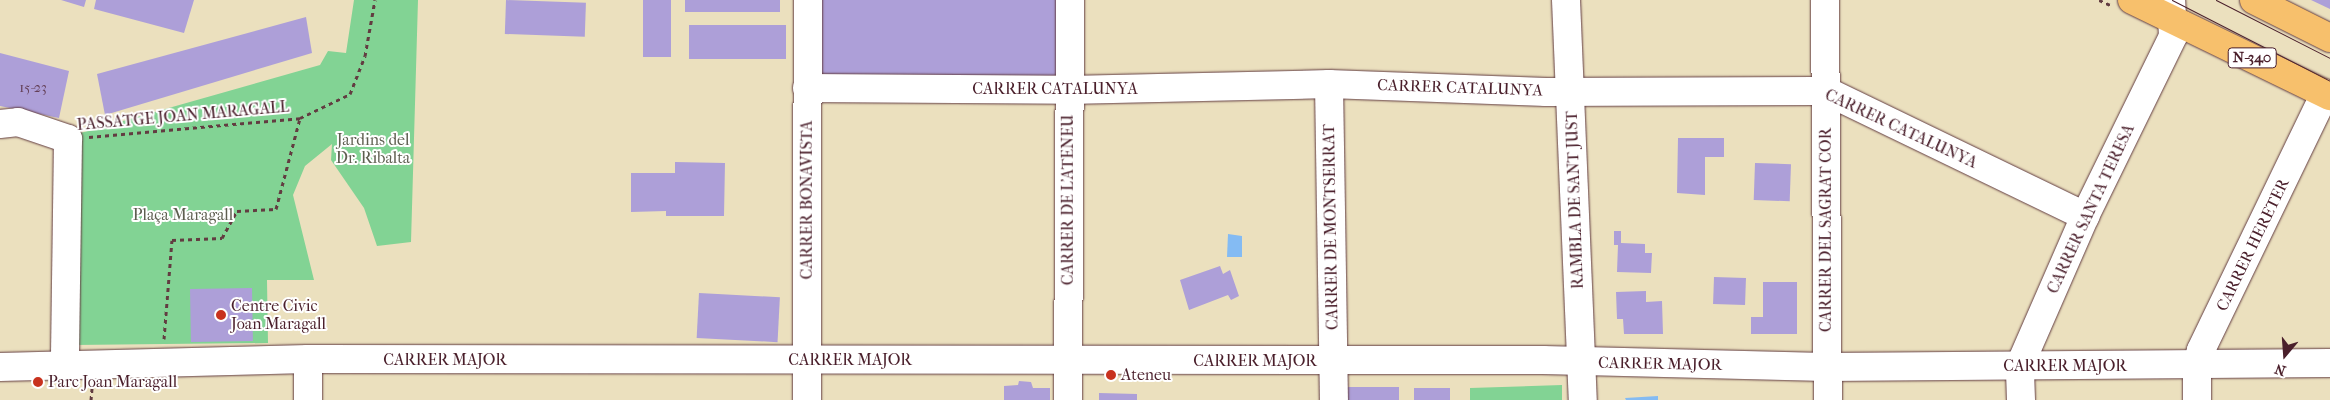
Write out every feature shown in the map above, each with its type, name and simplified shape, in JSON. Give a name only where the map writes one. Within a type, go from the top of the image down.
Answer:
[{"type":"main road","name":"N-340","points":[[2132,0],[2172,10],[2328,94]]},
{"type":"main road","points":[[2254,0],[2330,38]]},
{"type":"street","name":"CARRER BONAVISTA","points":[[807,400],[808,0]]},
{"type":"street","name":"CARRER DE L'ATENEU","points":[[1068,400],[1068,90],[1070,0]]},
{"type":"street","name":"RAMBLA DE SANT JUST","points":[[1566,0],[1583,400]]},
{"type":"street","name":"CARRER DEL SAGRAT COR","points":[[1825,0],[1828,400]]},
{"type":"street","name":"CARRER SANTA TERESA","points":[[2021,400],[2020,365],[2084,216],[2167,50],[2172,10]]},
{"type":"street","name":"CARRER CATALUNYA","points":[[807,88],[1068,90],[1329,84],[1570,91],[1826,91],[2084,216]]},
{"type":"street","name":"CARRER DE MONTSERRAT","points":[[1329,84],[1334,400]]},
{"type":"street","name":"CARRER HERETER","points":[[2198,400],[2197,366],[2201,350],[2328,94]]},
{"type":"street","points":[[0,124],[18,122],[68,139],[65,364]]},
{"type":"street","name":"CARRER MAJOR","points":[[0,367],[308,359],[1333,361],[1827,367],[2197,366],[2330,363]]},
{"type":"street","points":[[308,359],[308,400]]},
{"type":"path","points":[[163,362],[172,240],[222,238],[237,211],[276,209],[300,118],[350,94],[365,56],[376,0]]},
{"type":"path","name":"PASSATGE JOAN MARAGALL","points":[[68,139],[300,118]]},
{"type":"green space","name":"Plaça Maragall","points":[[354,0],[418,0],[411,242],[377,246],[364,208],[331,160],[332,144],[305,166],[293,195],[314,280],[267,280],[268,343],[74,345],[77,134],[320,65],[328,51],[346,53]]},
{"type":"green space","points":[[1562,385],[1562,400],[1470,400],[1470,388]]},
{"type":"water","points":[[1228,234],[1242,236],[1242,257],[1227,257]]},
{"type":"water","points":[[1658,396],[1658,400],[1626,400],[1625,398]]},
{"type":"building","points":[[61,0],[86,0],[84,7]]},
{"type":"building","points":[[96,0],[194,0],[184,33],[94,9]]},
{"type":"building","points":[[506,0],[586,3],[585,37],[505,34]]},
{"type":"building","points":[[643,0],[671,0],[671,57],[643,57]]},
{"type":"building","points":[[685,0],[780,0],[780,12],[685,12]]},
{"type":"building","points":[[822,0],[1057,0],[1057,79],[822,79]]},
{"type":"building","points":[[2311,0],[2330,0],[2330,9]]},
{"type":"building","points":[[306,17],[312,53],[105,115],[97,74]]},
{"type":"building","points":[[689,25],[786,25],[786,59],[689,59]]},
{"type":"building","points":[[0,53],[69,71],[59,118],[0,106]]},
{"type":"building","points":[[1678,138],[1724,138],[1724,157],[1705,157],[1705,195],[1677,193]]},
{"type":"building","points":[[675,162],[725,163],[724,216],[666,216],[666,211],[631,212],[631,173],[675,173]]},
{"type":"building","points":[[1755,163],[1791,164],[1790,201],[1754,200]]},
{"type":"building","points":[[1614,231],[1621,231],[1621,243],[1645,244],[1645,253],[1652,253],[1651,273],[1617,272],[1618,245],[1614,245]]},
{"type":"building","points":[[1220,266],[1223,274],[1230,270],[1239,296],[1231,300],[1228,295],[1189,310],[1180,280]]},
{"type":"building","points":[[1714,277],[1746,278],[1745,305],[1713,304]]},
{"type":"building","points":[[1763,282],[1797,282],[1797,334],[1751,334],[1751,317],[1763,317]]},
{"type":"building","name":"Centre Civic Joan Maragall","points":[[252,288],[253,341],[191,342],[190,289]]},
{"type":"building","points":[[1646,291],[1646,302],[1662,301],[1663,334],[1624,334],[1623,319],[1617,319],[1616,292]]},
{"type":"building","points":[[699,293],[780,297],[778,342],[697,338]]},
{"type":"building","points":[[1019,381],[1031,382],[1033,388],[1050,388],[1050,400],[1004,400],[1004,386],[1018,385]]},
{"type":"building","points":[[1347,387],[1399,387],[1399,400],[1347,400]]},
{"type":"building","points":[[1414,388],[1450,388],[1450,400],[1414,400]]},
{"type":"building","points":[[1099,393],[1137,394],[1137,400],[1099,400]]},
{"type":"tram line","points":[[2172,0],[2330,81]]},
{"type":"tram line","points":[[2216,0],[2330,58]]},
{"type":"place","name":"Centre Civic Joan Maragall","points":[[221,315]]},
{"type":"place","name":"Ateneu","points":[[1111,375]]},
{"type":"place","name":"Parc Joan Maragall","points":[[38,382]]},
{"type":"park label","name":"Jardins del Dr. Ribalta","points":[[373,149]]}]
